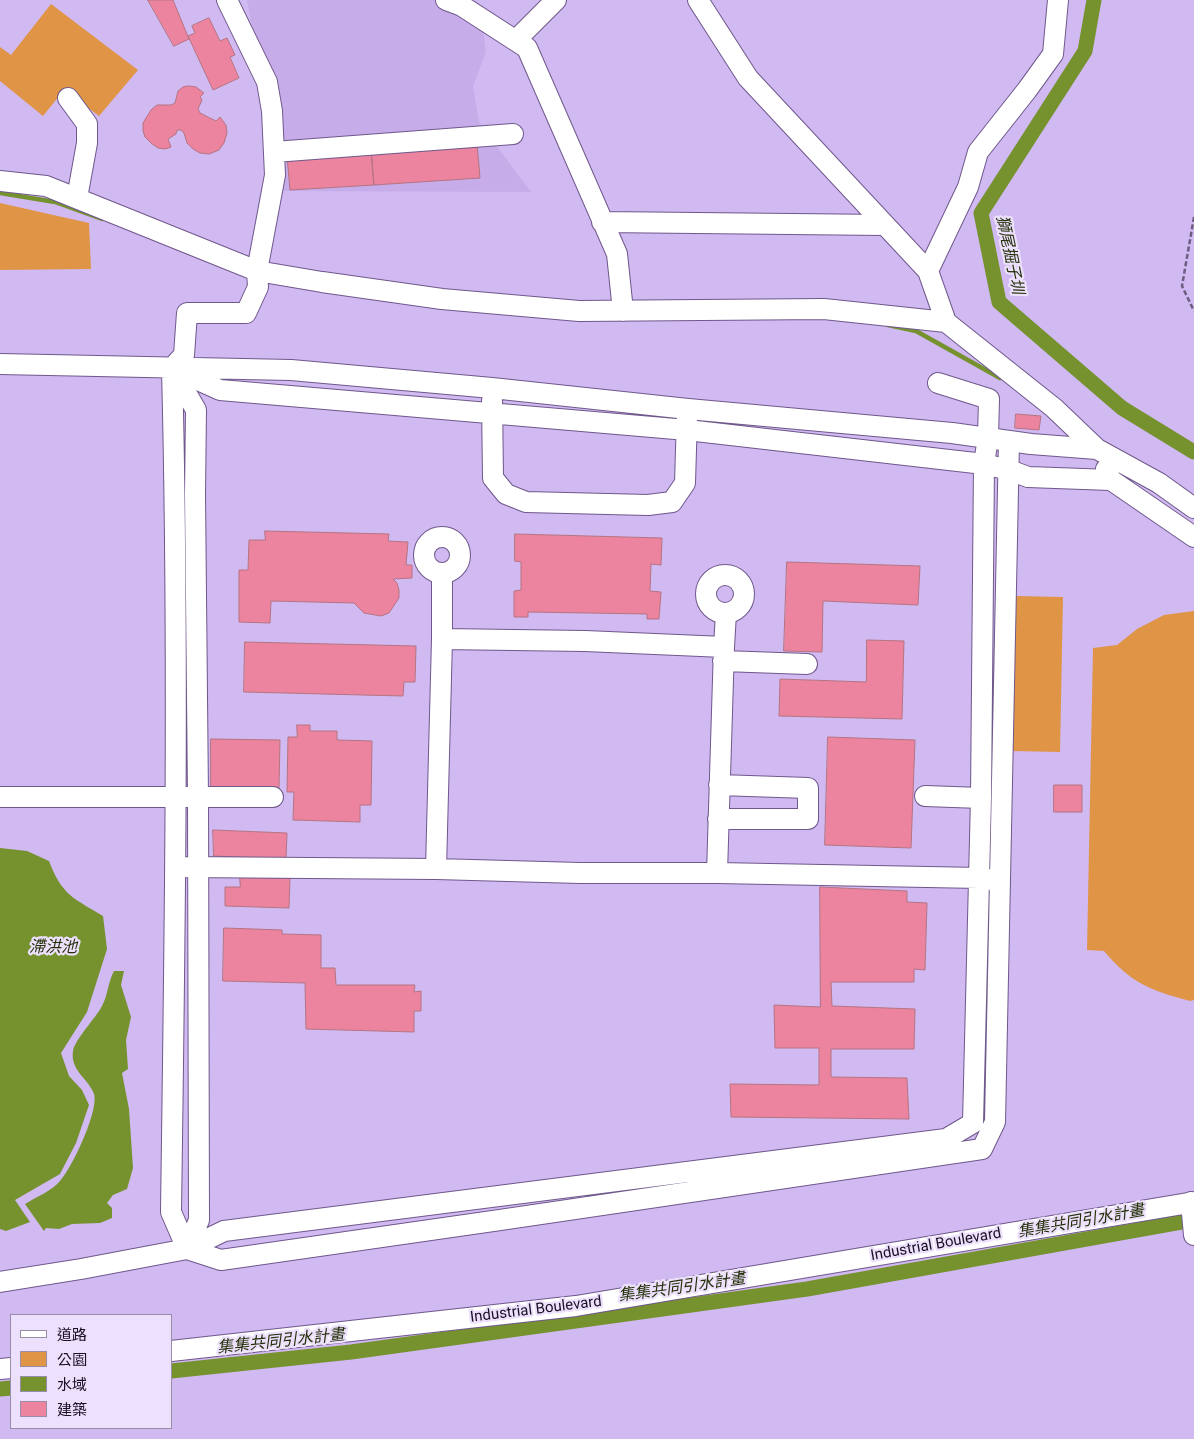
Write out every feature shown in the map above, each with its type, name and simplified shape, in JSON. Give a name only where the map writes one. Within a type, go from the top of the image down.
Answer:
[{"type":"street","points":[[227,0],[267,82],[272,112],[275,175],[257,271],[258,287],[246,314],[187,313],[184,355],[172,368],[175,494],[176,867],[171,1212],[187,1249],[221,1260],[982,1149],[996,1122],[990,880],[981,798],[984,464],[988,437],[989,398],[938,383]]},
{"type":"street","points":[[516,40],[556,0]]},
{"type":"street","points":[[698,0],[748,78],[928,271],[946,322],[1054,408],[1097,449],[1159,483],[1194,508]]},
{"type":"street","points":[[928,271],[968,187],[978,152],[1053,54],[1058,0]]},
{"type":"street","points":[[459,2],[527,48],[617,254],[623,311]]},
{"type":"street","points":[[68,98],[87,124],[87,144],[77,198]]},
{"type":"street","points":[[274,152],[513,134]]},
{"type":"street","points":[[0,181],[46,186],[257,271],[442,299],[579,311],[824,309],[946,322]]},
{"type":"street","points":[[602,222],[885,225]]},
{"type":"street","points":[[0,364],[291,370],[492,388],[688,410],[988,437],[1009,441],[1097,449]]},
{"type":"street","points":[[172,368],[220,390],[687,430],[984,464],[1028,477],[1111,480]]},
{"type":"street","points":[[172,368],[196,410],[194,494],[198,797],[199,1220],[187,1249]]},
{"type":"street","points":[[492,388],[493,478],[506,494],[526,502],[648,505],[672,502],[685,483],[688,410]]},
{"type":"street","points":[[0,1282],[81,1270],[187,1249],[224,1231],[946,1139],[973,1123],[990,880],[1009,441]]},
{"type":"street","points":[[1097,449],[1111,480],[1194,538]]},
{"type":"street","points":[[436,869],[442,573]]},
{"type":"street","points":[[717,873],[726,613]]},
{"type":"street","points":[[442,639],[585,641],[807,664]]},
{"type":"street","points":[[718,819],[808,819],[808,788],[719,785]]},
{"type":"street","points":[[925,796],[981,798]]},
{"type":"street","points":[[0,797],[273,797]]},
{"type":"street","points":[[176,867],[436,869],[580,873],[717,873],[990,880]]},
{"type":"street","points":[[649,1177],[654,1196]]},
{"type":"street","points":[[494,1197],[500,1220]]},
{"type":"street","points":[[1192,1202],[1194,1235]]},
{"type":"street","name":"Industrial Boulevard","points":[[172,1351],[576,1306],[1192,1202]]},
{"type":"street","points":[[300,1222],[306,1248]]},
{"type":"path","points":[[1194,217],[1182,286],[1194,311]]},
{"type":"shaded area","points":[[247,0],[465,0],[483,28],[486,52],[473,86],[479,122],[531,192],[283,191]]},
{"type":"green space","points":[[51,4],[138,70],[99,116],[64,90],[43,116],[0,81],[0,47],[11,55]]},
{"type":"green space","points":[[0,203],[89,223],[91,269],[0,270]]},
{"type":"green space","points":[[1016,596],[1063,597],[1060,752],[1013,751]]},
{"type":"green space","points":[[1194,611],[1194,1000],[1190,1001],[1142,984],[1124,971],[1104,951],[1087,950],[1093,648],[1117,645],[1137,629],[1164,615]]},
{"type":"water","name":"滯洪池","points":[[0,848],[27,851],[49,861],[64,889],[76,900],[103,916],[107,949],[87,1012],[61,1053],[69,1076],[82,1090],[89,1105],[76,1143],[60,1174],[15,1200],[30,1222],[6,1231],[0,1229]]},
{"type":"water","points":[[114,971],[124,971],[121,985],[131,1017],[126,1040],[128,1069],[122,1073],[129,1109],[133,1168],[127,1189],[113,1195],[107,1203],[112,1208],[112,1218],[100,1223],[72,1224],[59,1229],[46,1228],[44,1231],[25,1204],[57,1185],[71,1164],[89,1126],[94,1094],[74,1064],[73,1051],[102,1006]]},
{"type":"building","points":[[148,0],[173,0],[189,39],[174,46]]},
{"type":"building","points":[[209,18],[220,41],[227,38],[235,55],[230,57],[239,78],[213,90],[188,36],[195,33],[192,26]]},
{"type":"building","points":[[183,87],[196,87],[204,93],[200,97],[202,100],[198,109],[200,113],[216,121],[220,117],[226,125],[227,133],[224,143],[219,150],[209,154],[200,153],[193,149],[187,143],[181,130],[177,130],[176,134],[168,139],[171,147],[165,149],[158,148],[151,143],[145,137],[143,131],[143,123],[151,110],[157,105],[171,105],[175,103],[178,91]]},
{"type":"building","points":[[477,143],[480,178],[374,185],[371,150]]},
{"type":"building","points":[[371,150],[374,185],[290,190],[287,156]]},
{"type":"building","points":[[1016,414],[1041,416],[1039,430],[1015,428]]},
{"type":"building","points":[[265,531],[389,534],[388,541],[408,542],[406,565],[412,565],[412,578],[393,579],[397,583],[399,598],[389,613],[381,616],[364,613],[354,603],[271,601],[270,623],[239,622],[239,570],[248,570],[249,540],[265,540]]},
{"type":"building","points":[[515,534],[662,538],[661,565],[651,564],[650,591],[661,592],[659,619],[647,619],[647,614],[528,612],[528,617],[514,617],[514,591],[521,590],[521,562],[515,561]]},
{"type":"building","points":[[787,562],[920,566],[918,605],[823,601],[822,652],[784,651]]},
{"type":"building","points":[[867,640],[904,641],[902,719],[779,716],[780,679],[866,682]]},
{"type":"building","points":[[245,642],[416,646],[415,682],[404,682],[403,696],[244,692]]},
{"type":"building","points":[[297,725],[310,725],[310,731],[337,731],[337,740],[372,741],[371,805],[360,805],[360,822],[293,820],[294,792],[287,792],[288,737],[297,737]]},
{"type":"building","points":[[828,737],[915,740],[911,848],[825,845]]},
{"type":"building","points":[[211,739],[280,740],[279,788],[211,787]]},
{"type":"building","points":[[1054,785],[1082,785],[1082,812],[1054,812]]},
{"type":"building","points":[[213,830],[287,833],[286,859],[214,856]]},
{"type":"building","points":[[240,877],[290,878],[289,908],[225,906],[225,887],[240,887]]},
{"type":"building","points":[[820,887],[907,891],[907,902],[927,903],[925,970],[914,969],[914,982],[831,982],[832,1006],[915,1009],[914,1049],[831,1049],[831,1077],[907,1078],[909,1119],[731,1117],[730,1084],[819,1085],[819,1048],[775,1048],[774,1005],[820,1007]]},
{"type":"building","points":[[224,928],[282,930],[282,934],[321,935],[321,968],[335,968],[336,985],[415,985],[414,992],[421,991],[421,1011],[414,1011],[414,1032],[306,1029],[305,983],[223,981]]},
{"type":"waterway","name":"獅尾掘子圳","points":[[1094,0],[1085,51],[981,213],[999,302],[1122,408],[1194,452]]},
{"type":"waterway","points":[[0,193],[55,202],[102,219]]},
{"type":"waterway","points":[[888,325],[916,331],[1000,378]]},
{"type":"waterway","name":"集集共同引水計畫","points":[[172,1371],[351,1352],[807,1289],[1194,1220]]},
{"type":"waterway","name":"集集共同引水計畫","points":[[0,1389],[10,1388]]}]
